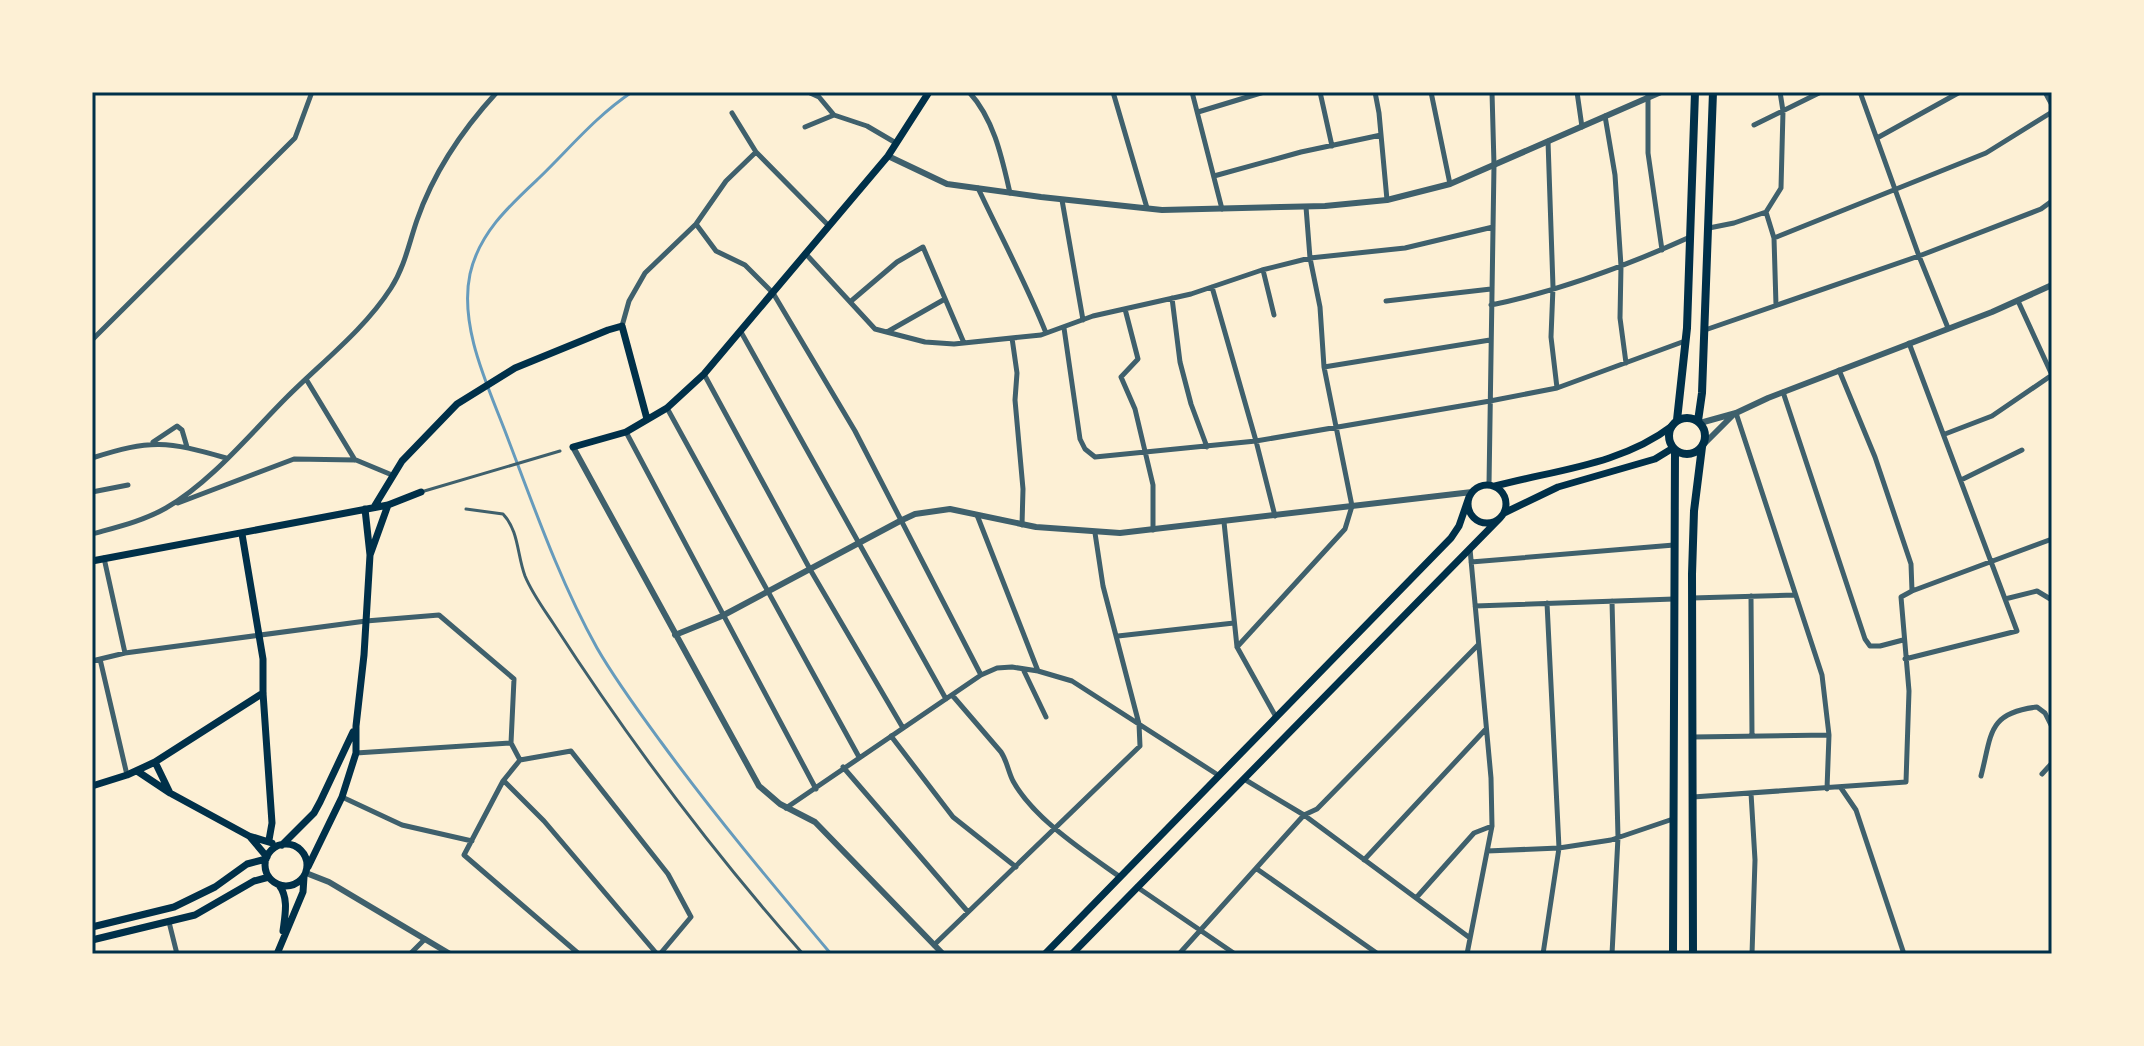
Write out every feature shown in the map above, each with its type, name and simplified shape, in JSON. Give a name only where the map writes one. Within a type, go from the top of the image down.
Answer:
[{"type":"highway","points":[[1673,954],[1674,449],[1669,433],[1674,423],[1686,341],[1695,92]]},
{"type":"highway","points":[[1693,954],[1694,511],[1705,433],[1699,422],[1713,92]]},
{"type":"highway","points":[[1674,423],[1687,417],[1699,422]]},
{"type":"highway","points":[[1674,449],[1689,454],[1703,446]]},
{"type":"main road","points":[[573,447],[626,432],[667,408],[704,374],[888,156],[929,92]]},
{"type":"main road","points":[[278,885],[291,886],[306,872],[342,797],[356,753],[370,555],[369,508],[402,461],[457,404],[515,368],[622,326],[647,419]]},
{"type":"main road","points":[[1045,954],[1451,538],[1459,526],[1470,495],[1483,485],[1492,486],[1623,454],[1645,444],[1674,423]]},
{"type":"main road","points":[[1470,495],[1469,510],[1477,520],[1489,523],[1558,487],[1655,459],[1674,449]]},
{"type":"main road","points":[[1072,954],[1502,515],[1506,501],[1500,490],[1492,486]]},
{"type":"main road","points":[[92,561],[388,505],[421,492]]},
{"type":"main road","points":[[370,555],[388,505]]},
{"type":"main road","points":[[242,534],[263,659],[272,823],[276,844]]},
{"type":"main road","points":[[92,786],[155,762],[263,693]]},
{"type":"main road","points":[[92,927],[174,907],[215,887],[247,864],[267,858],[276,844],[314,813],[356,726]]},
{"type":"main road","points":[[155,762],[170,793]]},
{"type":"main road","points":[[137,771],[170,793],[249,836],[300,849],[307,860],[303,892],[277,954]]},
{"type":"main road","points":[[249,836],[267,858],[269,877],[282,888],[286,908],[281,941]]},
{"type":"main road","points":[[92,940],[195,915],[254,881],[269,877]]},
{"type":"street","points":[[92,340],[295,138],[312,92]]},
{"type":"street","points":[[166,508],[201,483],[363,324],[401,271],[416,221],[437,174],[461,134],[497,92]]},
{"type":"street","points":[[808,92],[819,97],[834,115],[867,126],[897,144]]},
{"type":"street","points":[[969,92],[978,102],[999,145],[1010,193]]},
{"type":"street","points":[[1113,92],[1147,208]]},
{"type":"street","points":[[1192,92],[1222,209]]},
{"type":"street","points":[[1198,112],[1264,92]]},
{"type":"street","points":[[1320,92],[1332,146]]},
{"type":"street","points":[[1375,92],[1387,200]]},
{"type":"street","points":[[1431,92],[1450,184]]},
{"type":"street","points":[[1492,92],[1492,486]]},
{"type":"street","points":[[1577,92],[1582,127]]},
{"type":"street","points":[[888,156],[947,184],[1062,200],[1147,208],[1306,207],[1387,200],[1450,184],[1648,95],[1661,92]]},
{"type":"street","points":[[1709,228],[1766,212],[1781,188],[1783,111],[1780,92]]},
{"type":"street","points":[[1754,125],[1821,92]]},
{"type":"street","points":[[1860,92],[1948,328]]},
{"type":"street","points":[[1877,138],[1960,92]]},
{"type":"street","points":[[2045,92],[2052,105]]},
{"type":"street","points":[[1648,95],[1648,153],[1662,250]]},
{"type":"street","points":[[1774,238],[1986,153],[2052,112]]},
{"type":"street","points":[[732,113],[756,152],[830,226]]},
{"type":"street","points":[[805,127],[834,115]]},
{"type":"street","points":[[1605,116],[1615,175],[1621,266],[1620,318],[1626,363]]},
{"type":"street","points":[[1214,176],[1381,135]]},
{"type":"street","points":[[1548,141],[1553,287],[1551,337],[1557,388]]},
{"type":"street","points":[[622,326],[629,301],[645,273],[696,224],[726,181],[756,152]]},
{"type":"street","points":[[978,188],[1023,278],[1046,333]]},
{"type":"street","points":[[1062,200],[1083,320]]},
{"type":"street","points":[[1705,330],[1919,256],[2041,209],[2052,201]]},
{"type":"street","points":[[1237,647],[1345,529],[1352,506],[1324,367],[1320,307],[1310,258],[1306,207]]},
{"type":"street","points":[[1766,212],[1774,238],[1776,305]]},
{"type":"street","points":[[696,224],[716,251],[745,265],[773,293],[855,431],[981,675]]},
{"type":"street","points":[[805,253],[875,329],[925,342],[964,343],[1046,333],[1310,258],[1405,248],[1493,227]]},
{"type":"street","points":[[1491,305],[1544,294],[1553,287],[1621,266],[1691,237]]},
{"type":"street","points":[[850,302],[897,262],[923,247],[964,343]]},
{"type":"street","points":[[1262,270],[1274,315]]},
{"type":"street","points":[[1699,422],[1736,413],[2052,285]]},
{"type":"street","points":[[1212,287],[1275,516]]},
{"type":"street","points":[[1386,301],[1491,289]]},
{"type":"street","points":[[1172,298],[1180,362],[1207,447]]},
{"type":"street","points":[[886,332],[945,299]]},
{"type":"street","points":[[1945,434],[1992,416],[2052,375],[2018,301]]},
{"type":"street","points":[[1125,309],[1138,359],[1121,377],[1135,409],[1153,485],[1153,530]]},
{"type":"street","points":[[1064,328],[1080,439],[1085,449],[1095,457],[1256,441],[1557,388],[1686,341]]},
{"type":"street","points":[[741,332],[946,699]]},
{"type":"street","points":[[1012,338],[1017,373],[1015,400],[1023,489],[1022,525]]},
{"type":"street","points":[[1324,367],[1490,340]]},
{"type":"street","points":[[1905,659],[2017,631],[1909,343]]},
{"type":"street","points":[[1839,370],[1875,457],[1911,564],[1912,591]]},
{"type":"street","points":[[704,374],[811,571],[903,728]]},
{"type":"street","points":[[305,379],[356,460]]},
{"type":"street","points":[[1783,392],[1865,639],[1870,646],[1903,640]]},
{"type":"street","points":[[667,408],[859,757]]},
{"type":"street","points":[[1703,446],[1736,413]]},
{"type":"street","points":[[1736,413],[1822,675],[1829,735],[1827,789]]},
{"type":"street","points":[[92,458],[152,443],[177,426],[182,430],[187,447]]},
{"type":"street","points":[[626,432],[816,789]]},
{"type":"street","points":[[152,443],[187,447],[226,458]]},
{"type":"street","points":[[573,447],[759,786],[786,808],[815,822],[943,954]]},
{"type":"street","points":[[1961,480],[2022,450]]},
{"type":"street","points":[[421,492],[560,451]]},
{"type":"street","points":[[92,534],[128,524],[294,459],[356,460],[392,475]]},
{"type":"street","points":[[92,491],[128,485]]},
{"type":"street","points":[[675,635],[768,593],[900,521],[915,514],[941,509],[1022,525],[1095,533],[1153,530],[1470,495]]},
{"type":"street","points":[[466,509],[503,514],[512,524],[525,576],[572,653],[690,816],[803,954]]},
{"type":"street","points":[[977,514],[1038,671]]},
{"type":"street","points":[[1224,522],[1237,647],[1276,717]]},
{"type":"street","points":[[934,945],[1140,746],[1139,724],[1103,586],[1095,533]]},
{"type":"street","points":[[1693,797],[1906,782],[1909,691],[1901,597],[2052,539]]},
{"type":"street","points":[[1471,562],[1674,545]]},
{"type":"street","points":[[1467,954],[1492,826],[1491,778],[1470,548]]},
{"type":"street","points":[[104,558],[125,653]]},
{"type":"street","points":[[2005,599],[2037,591],[2052,600]]},
{"type":"street","points":[[1692,598],[1795,595]]},
{"type":"street","points":[[1751,596],[1752,736]]},
{"type":"street","points":[[1475,606],[1674,599]]},
{"type":"street","points":[[1612,601],[1618,837],[1612,954]]},
{"type":"street","points":[[1543,954],[1559,848],[1547,603]]},
{"type":"street","points":[[92,661],[125,653],[366,621],[439,615],[514,679],[511,743],[520,760]]},
{"type":"street","points":[[1118,636],[1234,623]]},
{"type":"street","points":[[1179,954],[1304,815],[1317,809],[1478,645]]},
{"type":"street","points":[[100,659],[127,775]]},
{"type":"street","points":[[786,808],[981,675],[997,668],[1038,671],[1072,681],[1218,775]]},
{"type":"street","points":[[1023,669],[1046,717]]},
{"type":"street","points":[[952,695],[1001,752],[1013,780],[1054,829],[1120,877]]},
{"type":"street","points":[[1981,776],[1993,727],[2005,715],[2037,707],[2045,713],[2052,727]]},
{"type":"street","points":[[1364,860],[1485,730]]},
{"type":"street","points":[[1693,737],[1829,735]]},
{"type":"street","points":[[891,736],[953,817],[1016,867]]},
{"type":"street","points":[[356,753],[511,743]]},
{"type":"street","points":[[503,781],[544,821],[658,954],[691,917],[668,874],[571,751],[520,760],[503,781],[464,855],[579,954]]},
{"type":"street","points":[[2042,774],[2052,763]]},
{"type":"street","points":[[843,767],[968,912]]},
{"type":"street","points":[[1244,779],[1304,815],[1470,938]]},
{"type":"street","points":[[1841,788],[1856,810],[1904,954]]},
{"type":"street","points":[[1751,793],[1755,860],[1752,954]]},
{"type":"street","points":[[342,797],[402,825],[472,841]]},
{"type":"street","points":[[1487,851],[1559,848],[1618,837],[1673,819]]},
{"type":"street","points":[[1416,898],[1474,833],[1492,826]]},
{"type":"street","points":[[1257,869],[1378,954]]},
{"type":"street","points":[[306,872],[329,882],[450,954]]},
{"type":"street","points":[[1137,887],[1235,954]]},
{"type":"street","points":[[169,922],[177,954]]},
{"type":"street","points":[[410,954],[425,939]]},
{"type":"waterway","points":[[632,92],[584,133],[507,209],[488,233],[470,274],[468,314],[471,334],[483,374],[547,541],[597,648],[681,770],[831,954]]}]
